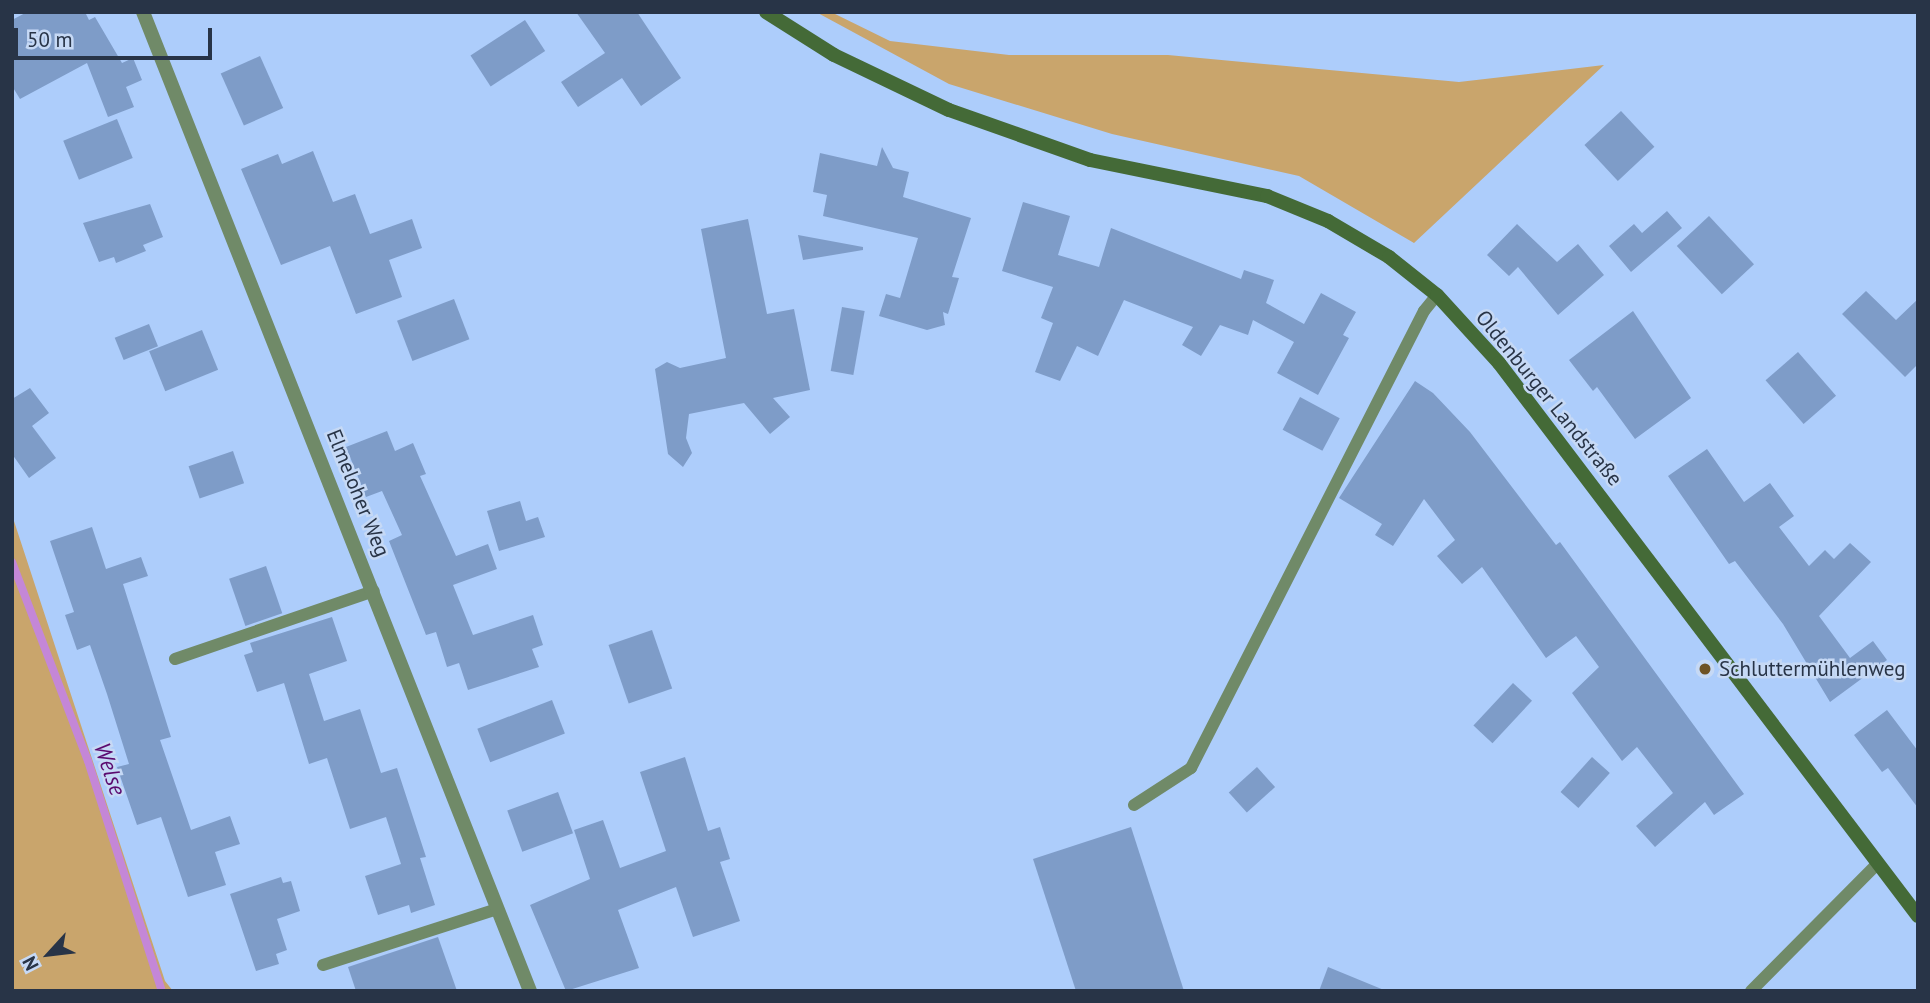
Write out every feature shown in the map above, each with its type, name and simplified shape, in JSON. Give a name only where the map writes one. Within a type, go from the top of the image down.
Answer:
[{"type":"main road","name":"Oldenburger Landstraße","points":[[766,12],[834,55],[949,110],[1090,160],[1267,196],[1328,221],[1389,257],[1437,295],[1499,363],[1918,916]]},
{"type":"street","name":"Elmeloher Weg","points":[[143,12],[530,991]]},
{"type":"lane","points":[[1135,805],[1191,768],[1424,311],[1437,295]]},
{"type":"lane","points":[[175,659],[374,591]]},
{"type":"lane","points":[[1751,991],[1878,863]]},
{"type":"lane","points":[[323,965],[497,909]]},
{"type":"shaded area","points":[[816,12],[831,12],[890,41],[1009,55],[1168,55],[1459,82],[1604,65],[1414,243],[1299,176],[1112,134],[949,84]]},
{"type":"shaded area","points":[[12,515],[165,981],[173,991],[12,991]]},
{"type":"building","points":[[27,12],[85,12],[89,20],[95,17],[122,63],[133,58],[142,80],[126,87],[134,107],[108,117],[87,63],[20,99],[12,86],[12,20]]},
{"type":"building","points":[[576,12],[637,12],[681,78],[641,106],[622,78],[578,107],[561,82],[605,53]]},
{"type":"building","points":[[525,20],[545,51],[491,86],[470,55]]},
{"type":"building","points":[[260,56],[283,108],[244,126],[221,73]]},
{"type":"building","points":[[1621,111],[1654,147],[1618,181],[1584,145]]},
{"type":"building","points":[[117,119],[133,158],[79,180],[63,141]]},
{"type":"building","points":[[882,147],[893,168],[909,172],[903,197],[971,218],[952,277],[959,278],[948,314],[943,312],[945,325],[927,330],[879,316],[886,294],[900,298],[918,238],[823,216],[827,195],[813,192],[820,153],[877,166]]},
{"type":"building","points":[[313,151],[333,202],[355,194],[370,234],[412,219],[422,248],[389,260],[402,297],[356,314],[330,246],[281,265],[241,169],[278,154],[282,164]]},
{"type":"building","points":[[1023,202],[1070,216],[1058,255],[1099,267],[1111,228],[1241,279],[1244,270],[1274,280],[1266,303],[1304,324],[1321,293],[1356,312],[1343,335],[1349,338],[1318,395],[1277,373],[1294,342],[1253,320],[1248,335],[1220,325],[1201,356],[1182,345],[1193,327],[1124,300],[1098,356],[1077,346],[1060,381],[1035,372],[1053,323],[1041,318],[1053,287],[1002,271]]},
{"type":"building","points":[[150,204],[163,237],[143,245],[146,251],[116,263],[114,257],[99,262],[83,223]]},
{"type":"building","points":[[1667,211],[1682,228],[1631,272],[1609,246],[1634,224],[1642,233]]},
{"type":"building","points":[[1709,216],[1754,264],[1722,294],[1677,246]]},
{"type":"building","points":[[748,219],[767,314],[794,309],[810,390],[773,398],[790,417],[770,434],[744,403],[689,414],[686,438],[692,453],[683,467],[668,454],[655,369],[667,362],[680,368],[726,358],[701,229]]},
{"type":"building","points":[[1517,224],[1557,262],[1578,244],[1604,275],[1558,315],[1518,267],[1509,276],[1487,255]]},
{"type":"building","points":[[798,235],[863,247],[863,250],[803,260]]},
{"type":"building","points":[[1866,291],[1896,320],[1918,299],[1918,364],[1905,377],[1842,314]]},
{"type":"building","points":[[454,299],[469,339],[412,361],[397,321]]},
{"type":"building","points":[[842,307],[865,311],[853,375],[831,371]]},
{"type":"building","points":[[1633,311],[1691,398],[1635,439],[1597,387],[1593,391],[1569,360]]},
{"type":"building","points":[[149,324],[158,346],[124,360],[115,338]]},
{"type":"building","points":[[202,330],[218,370],[165,391],[149,351]]},
{"type":"building","points":[[1798,352],[1836,396],[1804,424],[1766,380]]},
{"type":"building","points":[[1415,381],[1433,393],[1470,432],[1556,545],[1560,542],[1744,794],[1714,815],[1705,802],[1655,847],[1636,826],[1673,793],[1637,747],[1622,761],[1572,693],[1599,667],[1576,636],[1546,658],[1482,567],[1462,584],[1437,556],[1455,540],[1424,499],[1393,546],[1375,535],[1382,524],[1339,498]]},
{"type":"building","points":[[30,388],[49,413],[32,426],[56,458],[29,478],[12,454],[12,399]]},
{"type":"building","points":[[1300,397],[1340,418],[1322,451],[1283,430]]},
{"type":"building","points":[[387,431],[395,451],[413,443],[426,474],[420,476],[456,556],[488,544],[497,569],[453,585],[473,635],[533,615],[543,645],[532,649],[539,667],[468,690],[459,663],[447,667],[436,632],[426,635],[389,541],[402,535],[382,491],[366,497],[346,447]]},
{"type":"building","points":[[1707,449],[1744,502],[1770,483],[1794,516],[1779,527],[1809,566],[1825,550],[1834,559],[1850,543],[1871,562],[1819,616],[1850,658],[1873,641],[1887,660],[1830,702],[1783,624],[1735,561],[1729,564],[1668,476]]},
{"type":"building","points":[[233,451],[244,483],[200,498],[189,466]]},
{"type":"building","points":[[520,501],[526,521],[538,517],[545,537],[499,551],[487,511]]},
{"type":"building","points":[[92,527],[106,569],[141,557],[148,576],[123,584],[171,737],[160,740],[191,830],[230,816],[240,844],[215,852],[226,885],[188,897],[161,817],[137,825],[117,767],[129,764],[90,645],[77,650],[65,615],[74,612],[50,541]]},
{"type":"building","points":[[266,566],[282,613],[245,626],[229,579]]},
{"type":"building","points":[[332,617],[347,661],[309,674],[324,721],[360,709],[381,773],[397,768],[426,857],[420,858],[435,905],[411,913],[409,905],[378,915],[365,876],[401,864],[386,817],[350,829],[327,758],[309,764],[284,683],[257,692],[244,655],[253,652],[250,643]]},
{"type":"building","points":[[652,630],[672,689],[629,704],[609,645]]},
{"type":"building","points":[[1513,683],[1532,701],[1492,743],[1473,725]]},
{"type":"building","points":[[552,700],[565,734],[490,762],[477,729]]},
{"type":"building","points":[[1887,710],[1918,751],[1918,808],[1888,768],[1882,772],[1854,735]]},
{"type":"building","points":[[685,757],[708,831],[720,827],[730,859],[720,862],[740,921],[693,937],[676,887],[618,910],[639,968],[566,991],[530,905],[590,879],[574,830],[603,820],[620,868],[666,851],[640,772]]},
{"type":"building","points":[[1592,757],[1610,773],[1578,808],[1561,792]]},
{"type":"building","points":[[1257,767],[1275,787],[1247,812],[1229,792]]},
{"type":"building","points":[[558,792],[573,833],[522,852],[507,810]]},
{"type":"building","points":[[1131,827],[1184,991],[1076,991],[1033,859]]},
{"type":"building","points":[[281,877],[283,883],[291,881],[300,911],[277,919],[287,950],[276,954],[279,964],[256,971],[230,894]]},
{"type":"building","points":[[438,937],[457,991],[356,991],[348,967]]},
{"type":"building","points":[[1328,967],[1384,990],[1319,991]]},
{"type":"waterway","name":"Welse","points":[[12,562],[88,761],[162,991]]},
{"type":"place","name":"Schluttermühlenweg","points":[[1705,669]]}]
